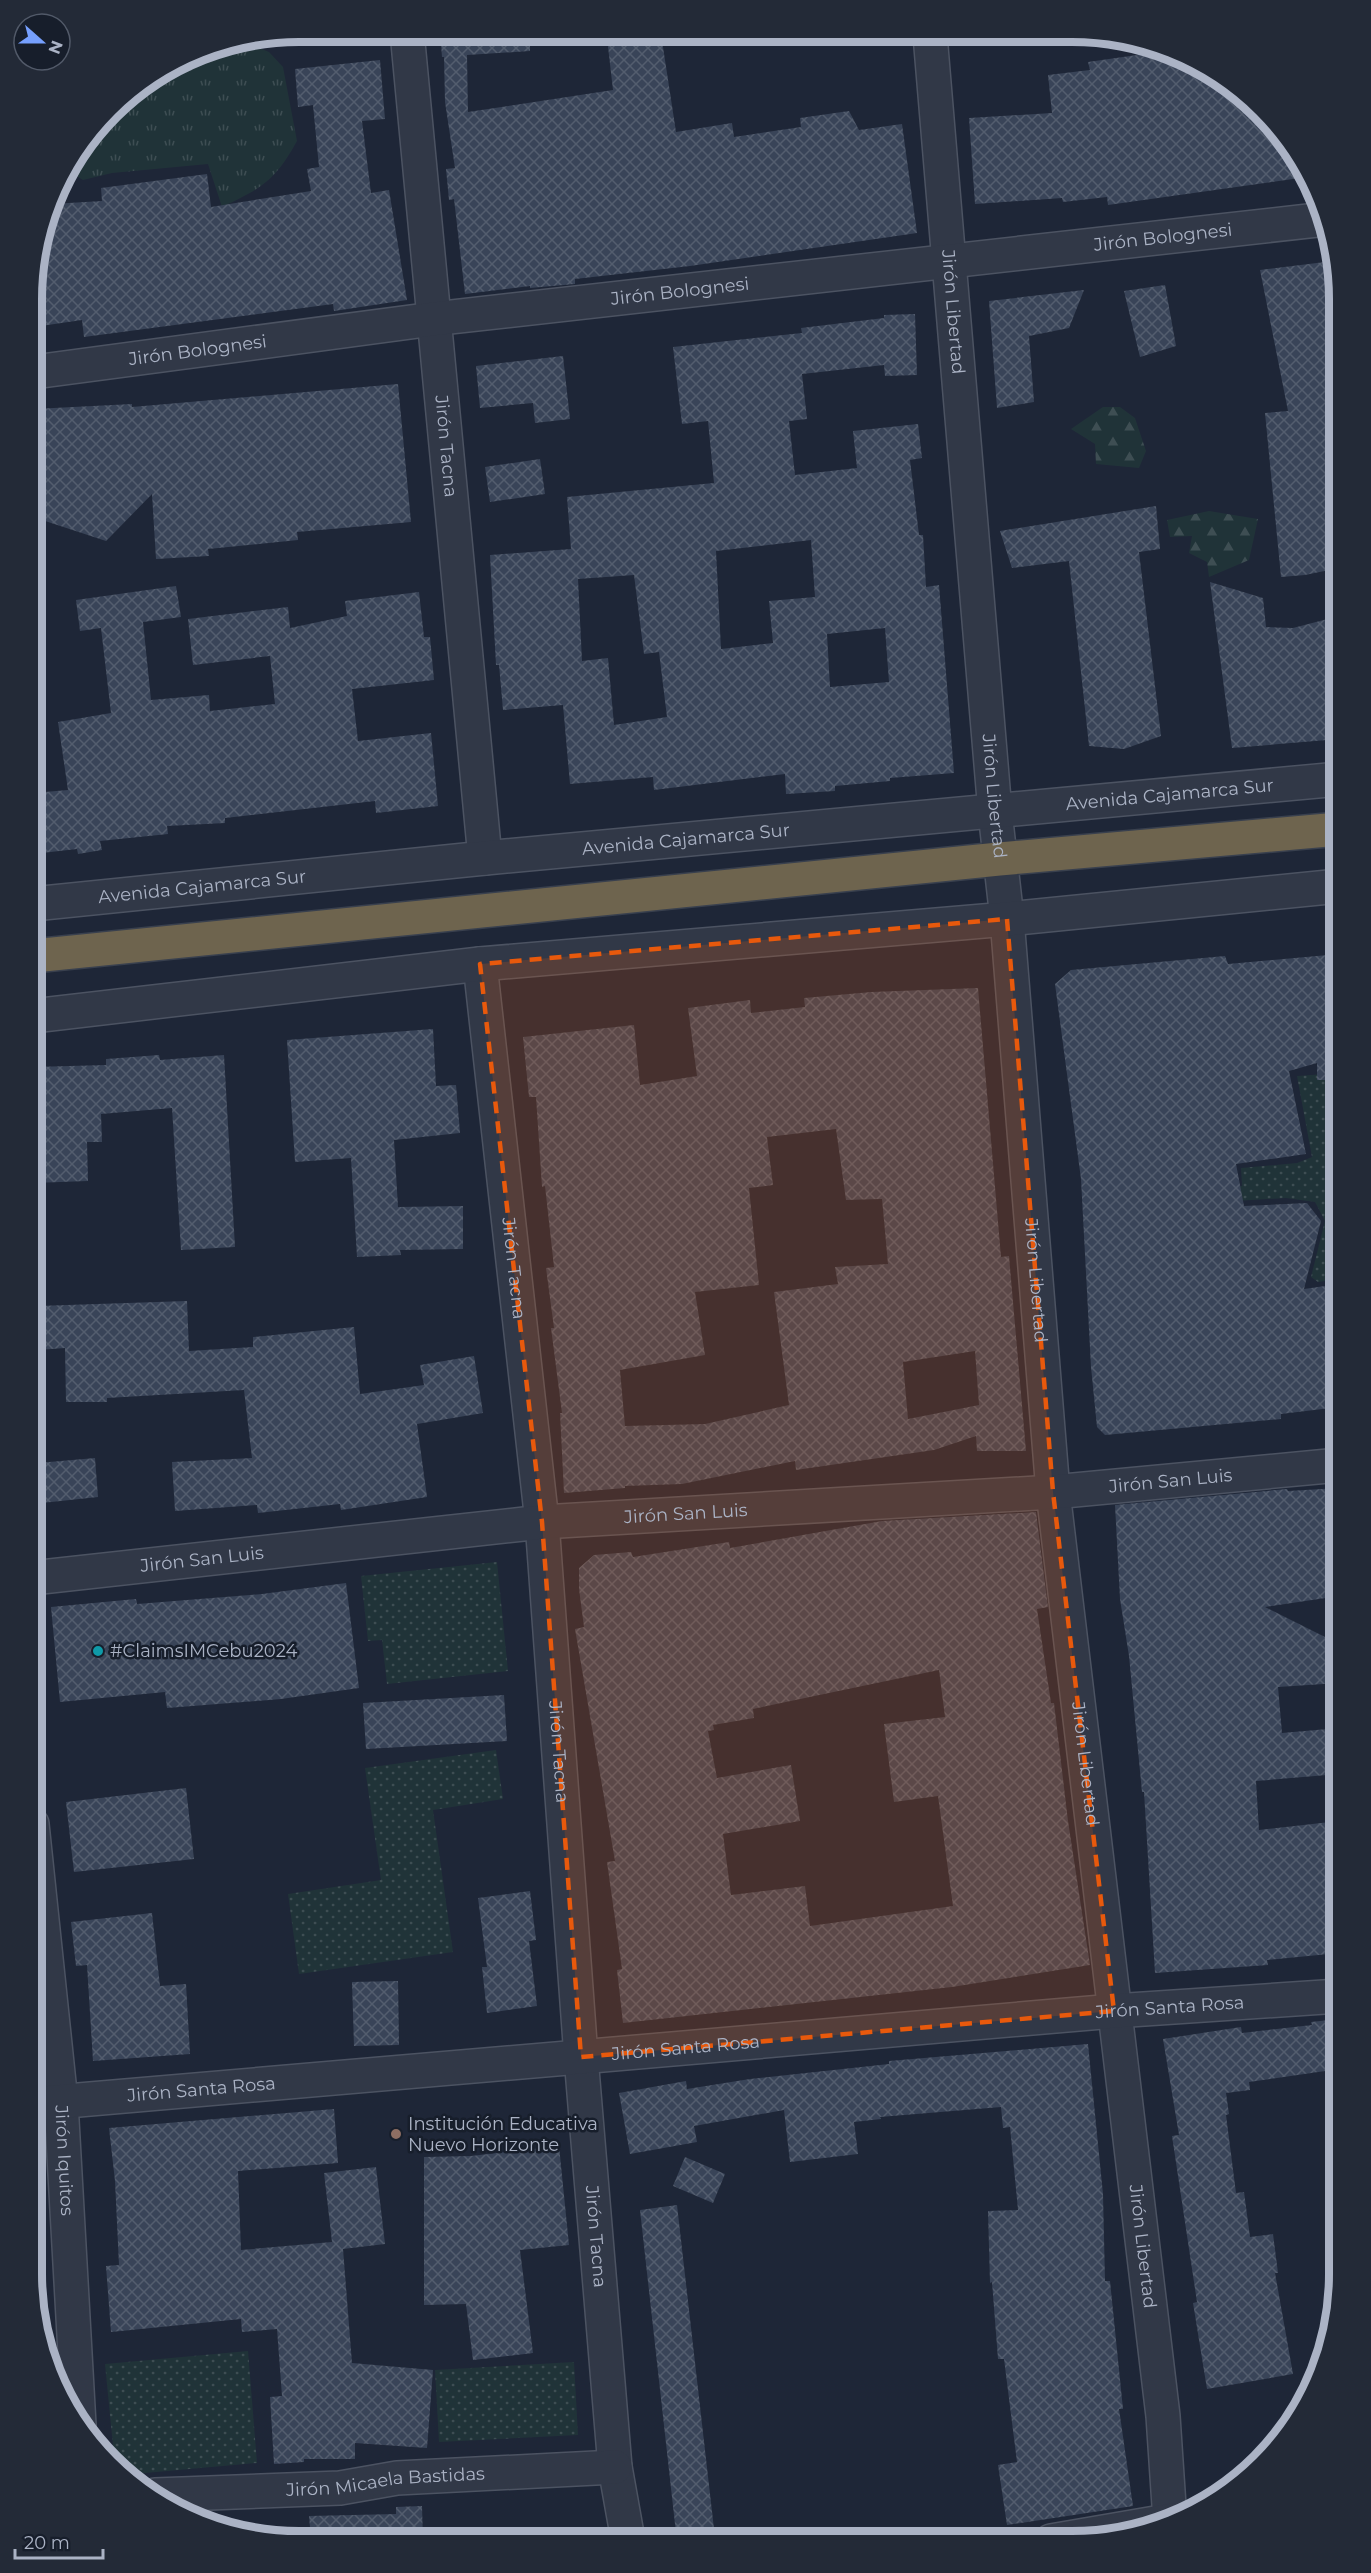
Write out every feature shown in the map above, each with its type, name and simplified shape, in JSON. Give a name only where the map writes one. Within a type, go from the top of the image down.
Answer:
[{"type":"highway","points":[[42,955],[999,859],[1329,830]]},
{"type":"street","name":"Jirón Tacna","points":[[408,42],[484,858]]},
{"type":"street","name":"Jirón Libertad","points":[[931,42],[999,859],[1007,920],[1053,1492],[1163,2416],[1170,2511]]},
{"type":"street","name":"Jirón Bolognesi","points":[[42,371],[433,319],[1316,220]]},
{"type":"street","name":"Avenida Cajamarca Sur","points":[[42,903],[484,858],[1329,779]]},
{"type":"street","points":[[42,1015],[480,964],[1007,920],[1329,887]]},
{"type":"street","name":"Jirón Tacna","points":[[480,964],[542,1522],[581,2057],[615,2467],[626,2531]]},
{"type":"street","name":"Jirón San Luis","points":[[42,1577],[542,1522],[1053,1492],[1329,1466]]},
{"type":"street","name":"Jirón Santa Rosa","points":[[46,2103],[1114,2011],[1329,1997]]},
{"type":"street","name":"Jirón Iquitos","points":[[42,2023],[46,2103],[77,2403]]},
{"type":"street","name":"Jirón Micaela Bastidas","points":[[167,2495],[340,2488],[397,2478],[615,2467]]},
{"type":"highlighted area","points":[[1007,919],[1053,1492],[1114,2011],[581,2057],[542,1522],[480,964]]},
{"type":"green space","points":[[255,46],[269,52],[283,67],[297,141],[282,166],[266,182],[222,207],[208,164],[112,173],[83,180],[74,175],[95,143],[112,123],[116,122],[117,117],[143,95],[171,76],[217,56]]},
{"type":"green space","points":[[1103,407],[1120,407],[1135,418],[1146,451],[1139,468],[1096,464],[1095,444],[1071,429]]},
{"type":"green space","points":[[1209,511],[1258,519],[1249,560],[1209,577],[1207,562],[1189,553],[1192,536],[1170,537],[1167,520]]},
{"type":"green space","points":[[1329,1074],[1329,1280],[1318,1282],[1311,1277],[1325,1221],[1315,1202],[1286,1198],[1219,1202],[1180,1193],[1242,1186],[1241,1168],[1297,1163],[1312,1157],[1297,1076]]},
{"type":"green space","points":[[497,1562],[508,1671],[387,1684],[382,1640],[368,1641],[361,1576]]},
{"type":"green space","points":[[496,1750],[503,1799],[433,1810],[453,1952],[299,1974],[288,1894],[381,1880],[365,1768]]},
{"type":"green space","points":[[248,2351],[257,2463],[138,2474],[114,2452],[105,2364]]},
{"type":"green space","points":[[574,2362],[578,2435],[439,2442],[435,2370]]},
{"type":"building","points":[[441,42],[530,42],[530,51],[467,55],[468,112],[613,90],[607,42],[662,42],[676,132],[732,123],[734,137],[801,127],[800,118],[849,111],[859,130],[902,124],[917,233],[690,266],[575,279],[575,284],[530,288],[530,286],[465,294],[454,199],[449,200],[446,169],[455,168],[445,102],[444,57],[442,57]]},
{"type":"building","points":[[1146,54],[1200,76],[1215,85],[1254,117],[1286,156],[1298,178],[1108,205],[1107,197],[1063,202],[1062,198],[975,204],[969,118],[1052,113],[1048,75],[1090,70],[1088,62]]},
{"type":"building","points":[[380,60],[385,119],[362,121],[371,193],[389,190],[407,300],[334,311],[333,304],[84,337],[82,320],[42,326],[44,266],[51,233],[61,203],[102,201],[101,188],[207,174],[211,207],[311,191],[307,169],[319,167],[313,105],[298,107],[295,69]]},
{"type":"building","points":[[1326,262],[1327,266],[1329,570],[1305,575],[1281,577],[1265,413],[1288,411],[1260,270]]},
{"type":"building","points":[[1165,285],[1176,346],[1140,357],[1124,291]]},
{"type":"building","points":[[1084,290],[1069,328],[1029,336],[1034,402],[997,408],[989,301]]},
{"type":"building","points":[[915,314],[917,375],[885,376],[884,365],[802,374],[807,419],[789,421],[795,475],[857,468],[853,431],[918,424],[922,458],[910,460],[919,535],[923,535],[926,587],[939,585],[954,773],[890,778],[890,781],[835,786],[835,791],[786,794],[785,774],[654,790],[653,777],[570,784],[563,705],[503,710],[499,665],[496,665],[490,555],[571,549],[567,497],[714,483],[708,421],[682,424],[673,347],[802,333],[801,328],[884,318],[884,315]],"holes":[[[811,540],[815,597],[769,601],[773,643],[721,649],[716,551]],[[634,575],[644,654],[659,652],[667,717],[614,725],[608,658],[582,661],[578,579]],[[885,628],[889,682],[830,687],[827,634]]]},
{"type":"building","points":[[563,356],[570,419],[535,423],[533,403],[480,408],[476,366]]},
{"type":"building","points":[[398,384],[411,522],[297,532],[298,540],[208,549],[209,556],[156,559],[152,494],[106,541],[42,520],[42,409],[132,404],[132,407]]},
{"type":"building","points":[[540,459],[545,494],[490,502],[485,467]]},
{"type":"building","points":[[1156,506],[1160,549],[1139,552],[1161,736],[1124,749],[1089,746],[1069,561],[1012,568],[1000,531]]},
{"type":"building","points":[[1210,582],[1263,598],[1266,627],[1293,628],[1329,619],[1329,740],[1232,748]]},
{"type":"building","points":[[176,586],[181,617],[143,622],[151,700],[209,695],[210,711],[275,704],[270,656],[193,665],[188,619],[288,607],[290,628],[347,616],[345,601],[419,592],[424,637],[430,637],[434,680],[352,689],[358,741],[431,733],[438,806],[376,813],[375,801],[225,818],[225,823],[167,826],[168,834],[100,841],[102,850],[78,854],[77,849],[42,853],[42,792],[68,790],[58,722],[111,713],[101,628],[80,631],[76,600]]},
{"type":"building","points":[[1329,955],[1329,1080],[1317,1080],[1317,1063],[1289,1071],[1306,1154],[1236,1164],[1244,1206],[1307,1203],[1321,1221],[1304,1289],[1329,1285],[1329,1408],[1281,1414],[1281,1419],[1105,1435],[1097,1427],[1091,1367],[1081,1179],[1055,984],[1071,970],[1225,956],[1228,964]]},
{"type":"building","points":[[978,988],[1001,1257],[1009,1256],[1026,1451],[977,1451],[976,1436],[934,1450],[796,1470],[795,1461],[682,1484],[625,1486],[625,1488],[564,1493],[560,1413],[562,1413],[546,1268],[554,1267],[545,1186],[542,1187],[536,1097],[529,1097],[523,1037],[634,1025],[640,1085],[697,1076],[688,1008],[750,1000],[751,1013],[805,1007],[804,998],[871,992]],"holes":[[[836,1129],[846,1200],[882,1199],[888,1264],[835,1267],[838,1284],[774,1292],[789,1405],[705,1424],[625,1426],[620,1370],[705,1355],[695,1292],[759,1285],[749,1188],[773,1185],[767,1137]],[[975,1351],[979,1405],[908,1419],[903,1362]]]},
{"type":"building","points":[[433,1029],[436,1086],[456,1085],[460,1133],[394,1140],[398,1207],[463,1206],[463,1249],[400,1250],[401,1255],[357,1257],[351,1158],[295,1162],[287,1040]]},
{"type":"building","points":[[159,1055],[160,1060],[224,1055],[235,1247],[181,1250],[172,1108],[101,1114],[102,1142],[87,1142],[88,1181],[42,1183],[42,1067],[106,1065],[106,1059]]},
{"type":"building","points":[[187,1301],[189,1351],[253,1347],[253,1337],[354,1327],[360,1394],[424,1385],[420,1365],[474,1356],[483,1413],[417,1424],[427,1497],[341,1510],[340,1504],[258,1513],[257,1505],[175,1511],[172,1462],[252,1458],[244,1390],[107,1398],[107,1402],[66,1402],[65,1348],[42,1350],[42,1306]]},
{"type":"building","points":[[95,1458],[98,1497],[42,1503],[42,1463]]},
{"type":"building","points":[[1287,1489],[1288,1491],[1329,1489],[1329,1597],[1265,1607],[1329,1639],[1329,1684],[1278,1687],[1282,1733],[1329,1729],[1329,1775],[1256,1781],[1259,1830],[1329,1822],[1329,1954],[1267,1960],[1268,1965],[1155,1973],[1144,1792],[1142,1792],[1129,1656],[1120,1599],[1115,1505]]},
{"type":"building","points":[[1036,1512],[1048,1607],[1037,1609],[1051,1703],[1054,1703],[1068,1821],[1090,1965],[952,1987],[623,2023],[617,1970],[622,1969],[607,1862],[615,1861],[575,1629],[584,1627],[579,1568],[594,1555],[631,1552],[633,1557],[729,1542],[730,1548],[882,1521]],"holes":[[[939,1670],[945,1717],[884,1724],[894,1802],[938,1796],[953,1906],[810,1926],[805,1886],[731,1895],[723,1834],[800,1821],[791,1765],[717,1778],[708,1731],[714,1730],[713,1725],[754,1718],[753,1709]]]},
{"type":"building","points":[[346,1583],[359,1688],[281,1699],[167,1708],[165,1692],[60,1702],[51,1607],[136,1599],[137,1604],[262,1594]]},
{"type":"building","points":[[504,1695],[507,1741],[366,1749],[363,1703]]},
{"type":"building","points":[[186,1788],[194,1859],[74,1872],[66,1802]]},
{"type":"building","points":[[530,1891],[536,1940],[529,1941],[537,2006],[487,2013],[482,1967],[487,1967],[478,1898]]},
{"type":"building","points":[[152,1913],[160,1986],[186,1984],[190,2054],[93,2061],[87,1965],[76,1966],[71,1922]]},
{"type":"building","points":[[398,1981],[399,2045],[354,2046],[352,1982]]},
{"type":"building","points":[[1329,2020],[1329,2070],[1249,2082],[1250,2090],[1226,2093],[1229,2114],[1226,2115],[1236,2193],[1244,2192],[1250,2237],[1273,2234],[1278,2273],[1275,2273],[1293,2374],[1207,2389],[1193,2303],[1197,2302],[1172,2136],[1179,2135],[1163,2039],[1241,2027],[1242,2033],[1312,2025],[1311,2022]]},
{"type":"building","points":[[1088,2044],[1103,2194],[1105,2281],[1110,2281],[1123,2409],[1119,2409],[1133,2506],[1007,2525],[998,2465],[1017,2462],[1004,2359],[998,2359],[992,2282],[990,2283],[988,2211],[1018,2210],[1010,2127],[1003,2128],[1001,2107],[880,2117],[881,2119],[854,2122],[858,2154],[790,2162],[784,2110],[694,2126],[697,2142],[630,2154],[619,2093],[686,2081],[687,2089],[750,2079],[889,2064],[889,2061]]},
{"type":"building","points":[[334,2109],[338,2163],[238,2171],[241,2250],[332,2242],[324,2173],[376,2167],[385,2244],[343,2249],[352,2363],[433,2370],[427,2448],[355,2443],[355,2459],[304,2459],[304,2462],[274,2464],[270,2397],[282,2396],[277,2329],[242,2332],[241,2319],[111,2332],[106,2266],[119,2265],[115,2181],[109,2128]]},
{"type":"building","points":[[559,2146],[569,2245],[520,2250],[533,2353],[473,2360],[466,2304],[424,2305],[424,2157],[471,2156]]},
{"type":"building","points":[[685,2157],[725,2174],[713,2203],[673,2186]]},
{"type":"building","points":[[677,2205],[714,2529],[676,2531],[640,2210]]},
{"type":"building","points":[[422,2506],[423,2531],[310,2531],[309,2516],[396,2514],[396,2507]]},
{"type":"place","name":"#ClaimsIMCebu2024","points":[[98,1651]]},
{"type":"place","name":"Institución Educativa Nuevo Horizonte","points":[[396,2134]]}]
